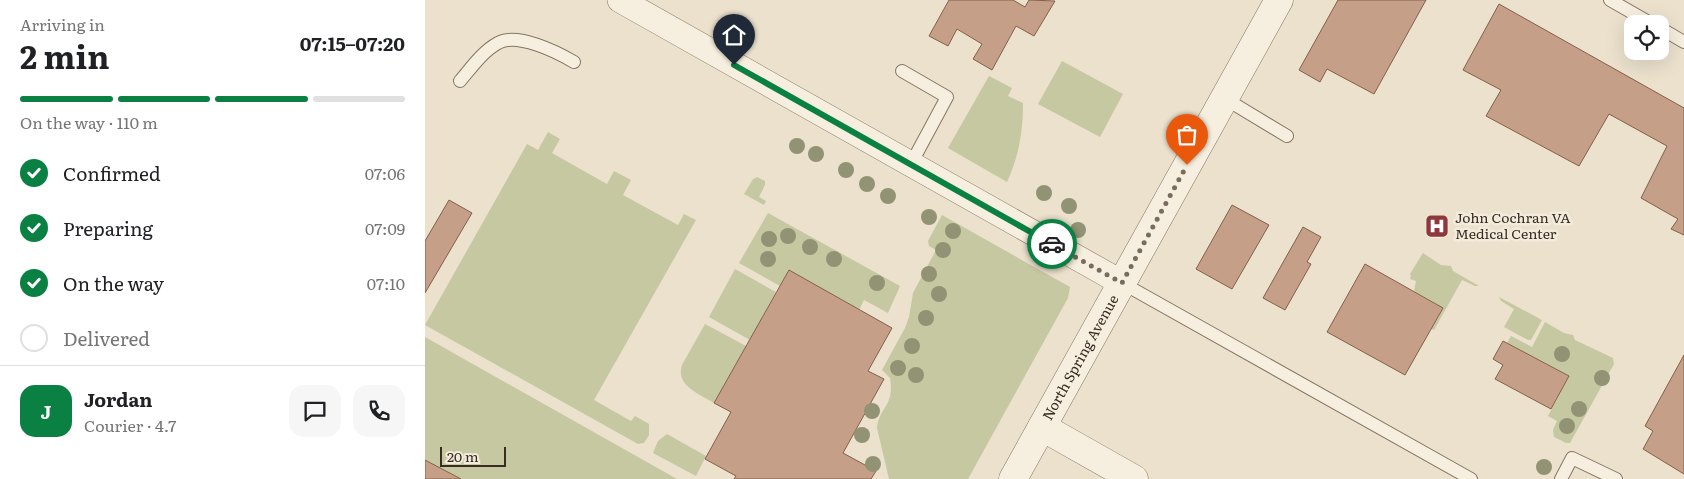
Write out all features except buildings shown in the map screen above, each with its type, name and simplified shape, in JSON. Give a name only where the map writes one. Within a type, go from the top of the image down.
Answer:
[{"type":"street","points":[[620,0],[1122,283]]},
{"type":"street","name":"North Spring Avenue","points":[[1013,479],[1279,0]]},
{"type":"street","points":[[1043,427],[1134,479]]},
{"type":"lane","points":[[1610,0],[1636,15]]},
{"type":"lane","points":[[1669,33],[1684,42]]},
{"type":"lane","points":[[460,81],[487,50],[500,42],[517,40],[537,45],[574,62]]},
{"type":"lane","points":[[902,72],[947,97],[911,164]]},
{"type":"lane","points":[[1225,98],[1287,136]]},
{"type":"lane","points":[[1122,283],[1471,479]]},
{"type":"lane","points":[[1561,479],[1573,458],[1616,479]]},
{"type":"green space","points":[[1062,61],[1123,94],[1100,137],[1038,104]]},
{"type":"green space","points":[[989,76],[1012,88],[1008,96],[1023,103],[1022,124],[1015,163],[1007,182],[948,148]]},
{"type":"green space","points":[[548,132],[560,139],[552,153],[607,184],[614,171],[631,180],[623,195],[678,225],[684,214],[696,220],[594,400],[631,421],[635,416],[649,424],[649,435],[644,443],[638,444],[425,325],[527,144],[538,150]]},
{"type":"green space","points":[[757,177],[765,181],[759,197],[766,201],[764,205],[744,194],[753,179]]},
{"type":"green space","points":[[768,213],[900,286],[888,313],[864,300],[859,310],[789,270],[780,286],[739,263]]},
{"type":"green space","points":[[942,215],[1070,287],[1068,298],[968,479],[889,479],[877,428],[878,421],[889,401],[891,387],[890,378],[882,370],[905,328],[913,293],[936,250],[929,246],[928,241]]},
{"type":"green space","points":[[1423,253],[1441,265],[1451,266],[1453,271],[1479,286],[1462,280],[1434,330],[1431,329],[1443,308],[1414,291],[1416,281],[1410,279],[1410,274]]},
{"type":"green space","points":[[735,269],[776,292],[750,340],[709,317]]},
{"type":"green space","points":[[1499,297],[1542,320],[1531,340],[1504,327],[1514,309],[1501,301]]},
{"type":"green space","points":[[1545,322],[1564,333],[1573,335],[1575,340],[1613,358],[1614,364],[1570,443],[1554,437],[1553,430],[1557,421],[1548,416],[1569,376],[1507,343],[1511,336],[1532,347]]},
{"type":"green space","points":[[705,324],[746,346],[714,403],[685,384],[681,372],[682,365]]},
{"type":"green space","points":[[425,337],[677,479],[461,479],[425,460]]},
{"type":"green space","points":[[667,434],[706,456],[696,476],[653,453],[658,441]]},
{"type":"way so far","points":[[1052,244],[1122,283],[1187,165]]},
{"type":"place","name":"John Cochran VA Medical Center","points":[[1437,226]]},
{"type":"route","points":[[734,65],[1052,244]]}]
